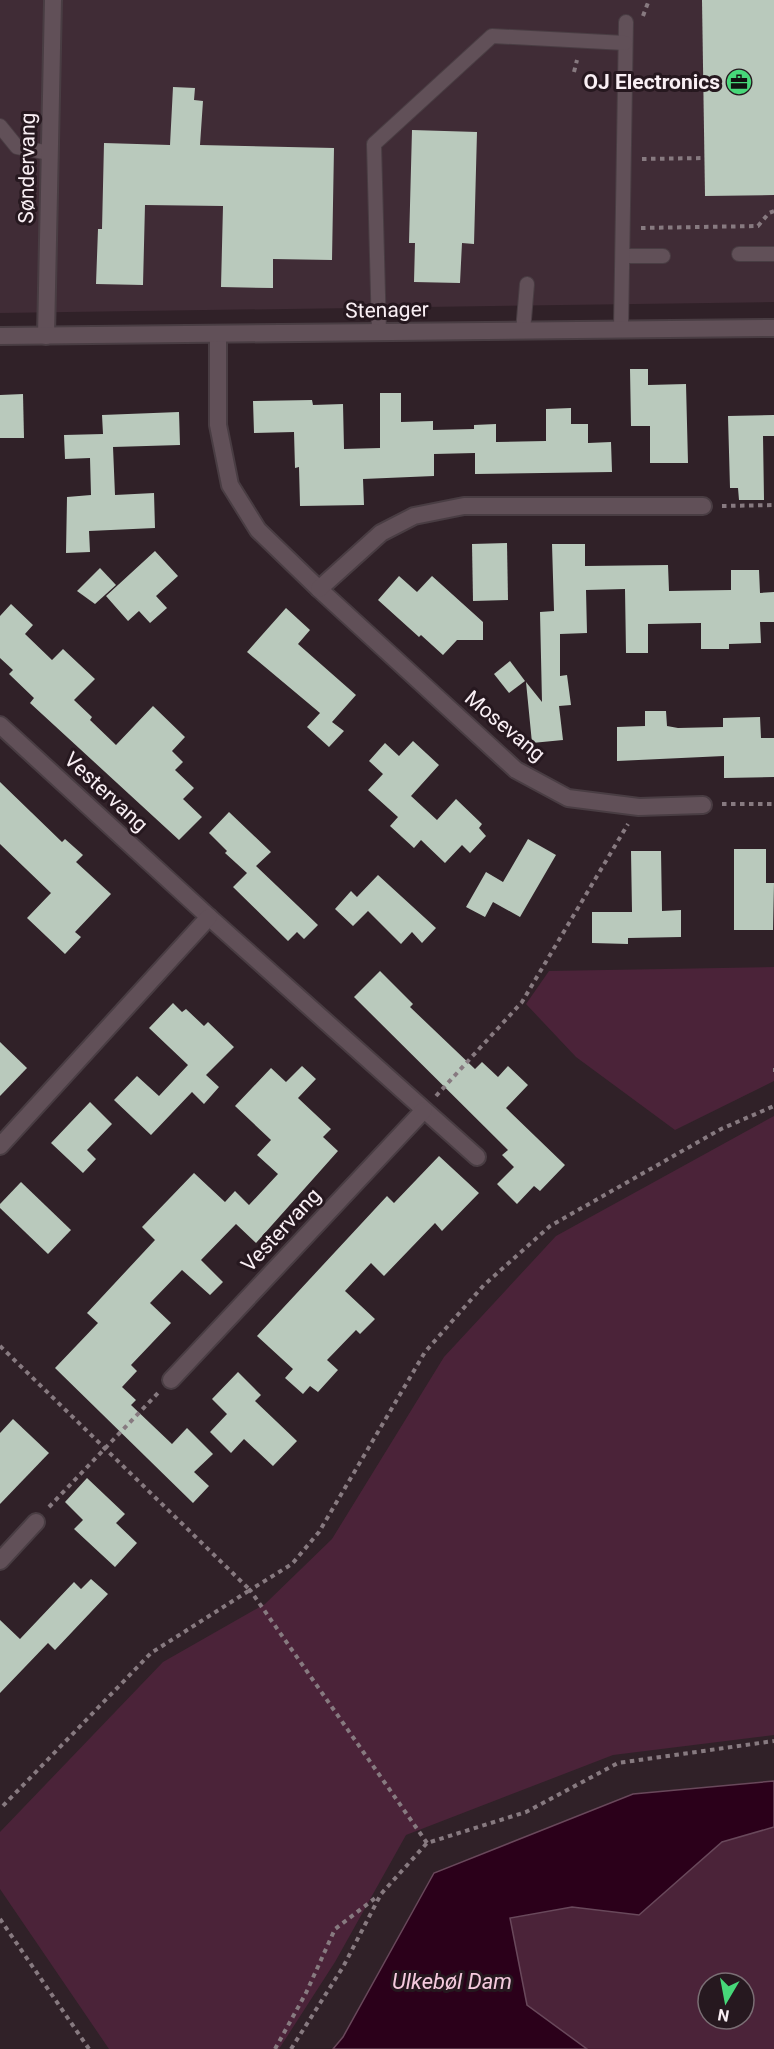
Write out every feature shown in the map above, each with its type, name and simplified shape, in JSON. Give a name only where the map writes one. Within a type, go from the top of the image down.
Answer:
[{"type":"street","name":"Søndervang","points":[[46,336],[53,0]]},
{"type":"street","name":"Stenager","points":[[0,336],[774,328]]},
{"type":"street","name":"Mosevang","points":[[218,334],[218,426],[230,485],[258,530],[516,770],[568,798],[639,807],[704,805]]},
{"type":"street","points":[[319,589],[381,533],[414,516],[464,506],[703,506]]},
{"type":"street","name":"Vestervang","points":[[0,725],[209,917],[477,1157]]},
{"type":"street","points":[[0,1146],[209,917]]},
{"type":"street","name":"Vestervang","points":[[171,1380],[424,1110]]},
{"type":"street","points":[[0,1561],[36,1522]]},
{"type":"lane","points":[[621,330],[626,22]]},
{"type":"lane","points":[[379,333],[374,144],[492,36],[625,43]]},
{"type":"lane","points":[[0,126],[17,147],[50,153]]},
{"type":"lane","points":[[739,254],[774,254]]},
{"type":"lane","points":[[622,256],[663,256]]},
{"type":"lane","points":[[523,331],[526,284]]},
{"type":"path","points":[[574,72],[575,59]]},
{"type":"path","points":[[624,159],[704,158]]},
{"type":"path","points":[[623,229],[759,226],[769,213],[774,211]]},
{"type":"path","points":[[703,506],[774,505]]},
{"type":"path","points":[[704,805],[774,804]]},
{"type":"path","points":[[424,1110],[522,1002],[639,807]]},
{"type":"path","points":[[0,1809],[151,1653],[292,1564],[319,1532],[425,1352],[484,1285],[550,1226],[721,1129],[774,1106]]},
{"type":"path","points":[[0,1346],[250,1590],[427,1842]]},
{"type":"path","points":[[36,1522],[171,1380]]},
{"type":"path","points":[[275,2049],[306,1993],[335,1929],[381,1894],[427,1842],[526,1812],[618,1763],[774,1741]]},
{"type":"path","points":[[291,2049],[344,1966],[381,1894]]},
{"type":"path","points":[[0,1919],[88,2049]]},
{"type":"shaded area","points":[[0,0],[774,0],[774,302],[0,313]]},
{"type":"shaded area","points":[[774,967],[774,1081],[675,1130],[576,1057],[526,1004],[549,971]]},
{"type":"shaded area","points":[[774,1116],[774,1735],[613,1755],[406,1835],[335,1962],[279,2049],[109,2049],[0,1889],[0,1832],[163,1662],[265,1604],[332,1539],[444,1357],[556,1236]]},
{"type":"shaded area","points":[[774,1827],[774,2049],[587,2049],[527,2005],[509,1918],[572,1907],[639,1915],[722,1842]]},
{"type":"water","name":"Ulkebøl Dam","points":[[774,1781],[774,1827],[722,1842],[639,1915],[572,1907],[510,1918],[527,2005],[587,2049],[333,2049],[343,2037],[434,1873],[633,1794]]},
{"type":"building","name":"OJ Electronics","points":[[702,0],[774,0],[774,195],[705,196]]},
{"type":"building","points":[[173,87],[195,88],[194,100],[203,101],[200,145],[334,148],[332,260],[273,259],[273,288],[221,287],[223,206],[145,205],[143,285],[96,284],[98,229],[102,229],[104,143],[170,145]]},
{"type":"building","points":[[412,130],[477,132],[474,244],[462,243],[460,283],[414,282],[415,243],[409,243]]},
{"type":"building","points":[[630,369],[648,369],[648,385],[686,384],[688,463],[650,463],[650,426],[631,426]]},
{"type":"building","points":[[380,393],[401,393],[401,422],[433,421],[433,430],[474,429],[474,425],[496,424],[496,442],[546,441],[546,409],[571,408],[571,424],[588,424],[588,443],[611,442],[612,472],[475,474],[475,453],[434,454],[434,476],[363,479],[364,505],[300,506],[299,467],[295,468],[294,432],[254,433],[253,401],[312,400],[313,405],[343,404],[344,449],[380,448]]},
{"type":"building","points":[[23,394],[24,438],[0,438],[0,395]]},
{"type":"building","points":[[179,412],[180,445],[113,447],[115,495],[154,493],[155,528],[89,531],[90,552],[66,553],[67,497],[91,495],[90,458],[65,459],[64,435],[103,434],[102,415]]},
{"type":"building","points":[[774,415],[774,436],[763,436],[764,500],[739,500],[738,488],[730,488],[728,416]]},
{"type":"building","points":[[507,543],[508,600],[473,601],[472,544]]},
{"type":"building","points":[[552,544],[585,544],[585,566],[668,565],[669,591],[731,590],[731,570],[759,570],[760,593],[774,592],[774,622],[760,622],[761,643],[729,644],[729,649],[701,649],[701,623],[648,624],[648,653],[626,653],[625,589],[586,590],[587,633],[560,634],[560,676],[567,675],[571,705],[559,706],[563,740],[532,743],[526,682],[542,702],[540,612],[554,611]]},
{"type":"building","points":[[155,551],[178,576],[156,596],[167,608],[150,623],[139,611],[128,621],[106,596]]},
{"type":"building","points":[[100,568],[116,585],[95,604],[77,591]]},
{"type":"building","points":[[399,576],[417,592],[432,576],[483,622],[483,640],[457,640],[443,655],[421,635],[419,637],[378,600]]},
{"type":"building","points":[[11,604],[33,625],[25,634],[52,660],[63,649],[95,679],[74,700],[92,717],[90,720],[116,745],[153,706],[185,737],[172,751],[183,762],[175,770],[194,788],[183,799],[202,817],[179,840],[30,703],[34,698],[9,674],[13,670],[0,658],[0,616]]},
{"type":"building","points":[[286,608],[310,630],[298,644],[356,695],[332,722],[344,731],[329,747],[307,727],[320,713],[247,652]]},
{"type":"building","points":[[510,661],[525,681],[509,693],[494,674]]},
{"type":"building","points":[[645,711],[666,711],[667,726],[678,728],[723,727],[723,718],[760,717],[761,738],[774,738],[774,777],[724,778],[724,756],[617,761],[617,727],[645,726]]},
{"type":"building","points":[[413,741],[439,765],[411,796],[437,820],[456,799],[482,824],[479,828],[486,836],[470,853],[462,845],[445,863],[421,840],[414,848],[390,826],[398,817],[368,790],[383,774],[369,761],[385,743],[399,756]]},
{"type":"building","points":[[0,782],[62,842],[65,839],[83,855],[76,862],[111,894],[75,932],[81,937],[65,954],[27,918],[51,893],[0,844]]},
{"type":"building","points":[[229,812],[271,852],[256,866],[318,925],[304,939],[297,932],[288,941],[233,887],[247,873],[225,853],[227,851],[209,833]]},
{"type":"building","points":[[528,839],[556,855],[520,917],[493,902],[485,917],[466,907],[486,872],[503,882]]},
{"type":"building","points":[[734,849],[766,849],[766,883],[774,883],[773,930],[734,930]]},
{"type":"building","points":[[631,851],[661,851],[662,911],[681,910],[681,937],[628,938],[628,944],[592,943],[592,912],[632,912]]},
{"type":"building","points":[[378,875],[436,928],[422,943],[412,932],[401,944],[368,911],[353,926],[335,909],[351,891],[357,897]]},
{"type":"building","points":[[380,971],[413,1004],[410,1007],[475,1069],[482,1062],[498,1077],[508,1066],[528,1085],[506,1108],[565,1165],[540,1191],[534,1186],[517,1204],[497,1184],[514,1167],[502,1155],[508,1150],[354,997]]},
{"type":"building","points":[[173,1003],[182,1012],[186,1009],[204,1026],[208,1022],[234,1047],[206,1075],[219,1087],[204,1104],[192,1092],[151,1135],[114,1100],[137,1076],[159,1096],[188,1065],[149,1028]]},
{"type":"building","points":[[0,1042],[27,1068],[0,1096]]},
{"type":"building","points":[[302,1066],[316,1079],[298,1098],[331,1129],[323,1137],[338,1151],[256,1243],[236,1224],[201,1260],[223,1282],[210,1295],[182,1270],[150,1303],[171,1323],[131,1365],[137,1371],[122,1387],[136,1400],[131,1405],[172,1444],[187,1428],[213,1454],[194,1472],[209,1486],[193,1503],[55,1368],[98,1323],[87,1313],[155,1240],[142,1227],[194,1173],[225,1202],[235,1191],[249,1205],[278,1174],[257,1155],[271,1140],[235,1106],[271,1068],[286,1082]]},
{"type":"building","points":[[90,1102],[112,1124],[87,1150],[96,1159],[83,1173],[51,1143]]},
{"type":"building","points":[[439,1156],[479,1193],[442,1231],[435,1223],[384,1276],[371,1263],[345,1291],[375,1319],[360,1334],[356,1330],[327,1360],[338,1370],[318,1392],[310,1386],[303,1394],[285,1378],[293,1369],[257,1336],[387,1196],[394,1203]]},
{"type":"building","points":[[21,1182],[71,1230],[48,1254],[0,1208],[0,1204]]},
{"type":"building","points":[[238,1372],[261,1395],[255,1401],[297,1441],[273,1466],[244,1439],[231,1453],[210,1432],[227,1414],[212,1399]]},
{"type":"building","points":[[13,1419],[49,1453],[0,1504],[0,1433]]},
{"type":"building","points":[[87,1478],[125,1514],[116,1523],[137,1543],[115,1567],[74,1529],[83,1520],[65,1502]]},
{"type":"building","points":[[91,1579],[108,1594],[55,1650],[48,1643],[0,1693],[0,1620],[20,1639],[74,1582],[81,1589]]},
{"type":"place","name":"OJ Electronics","points":[[739,82]]}]
